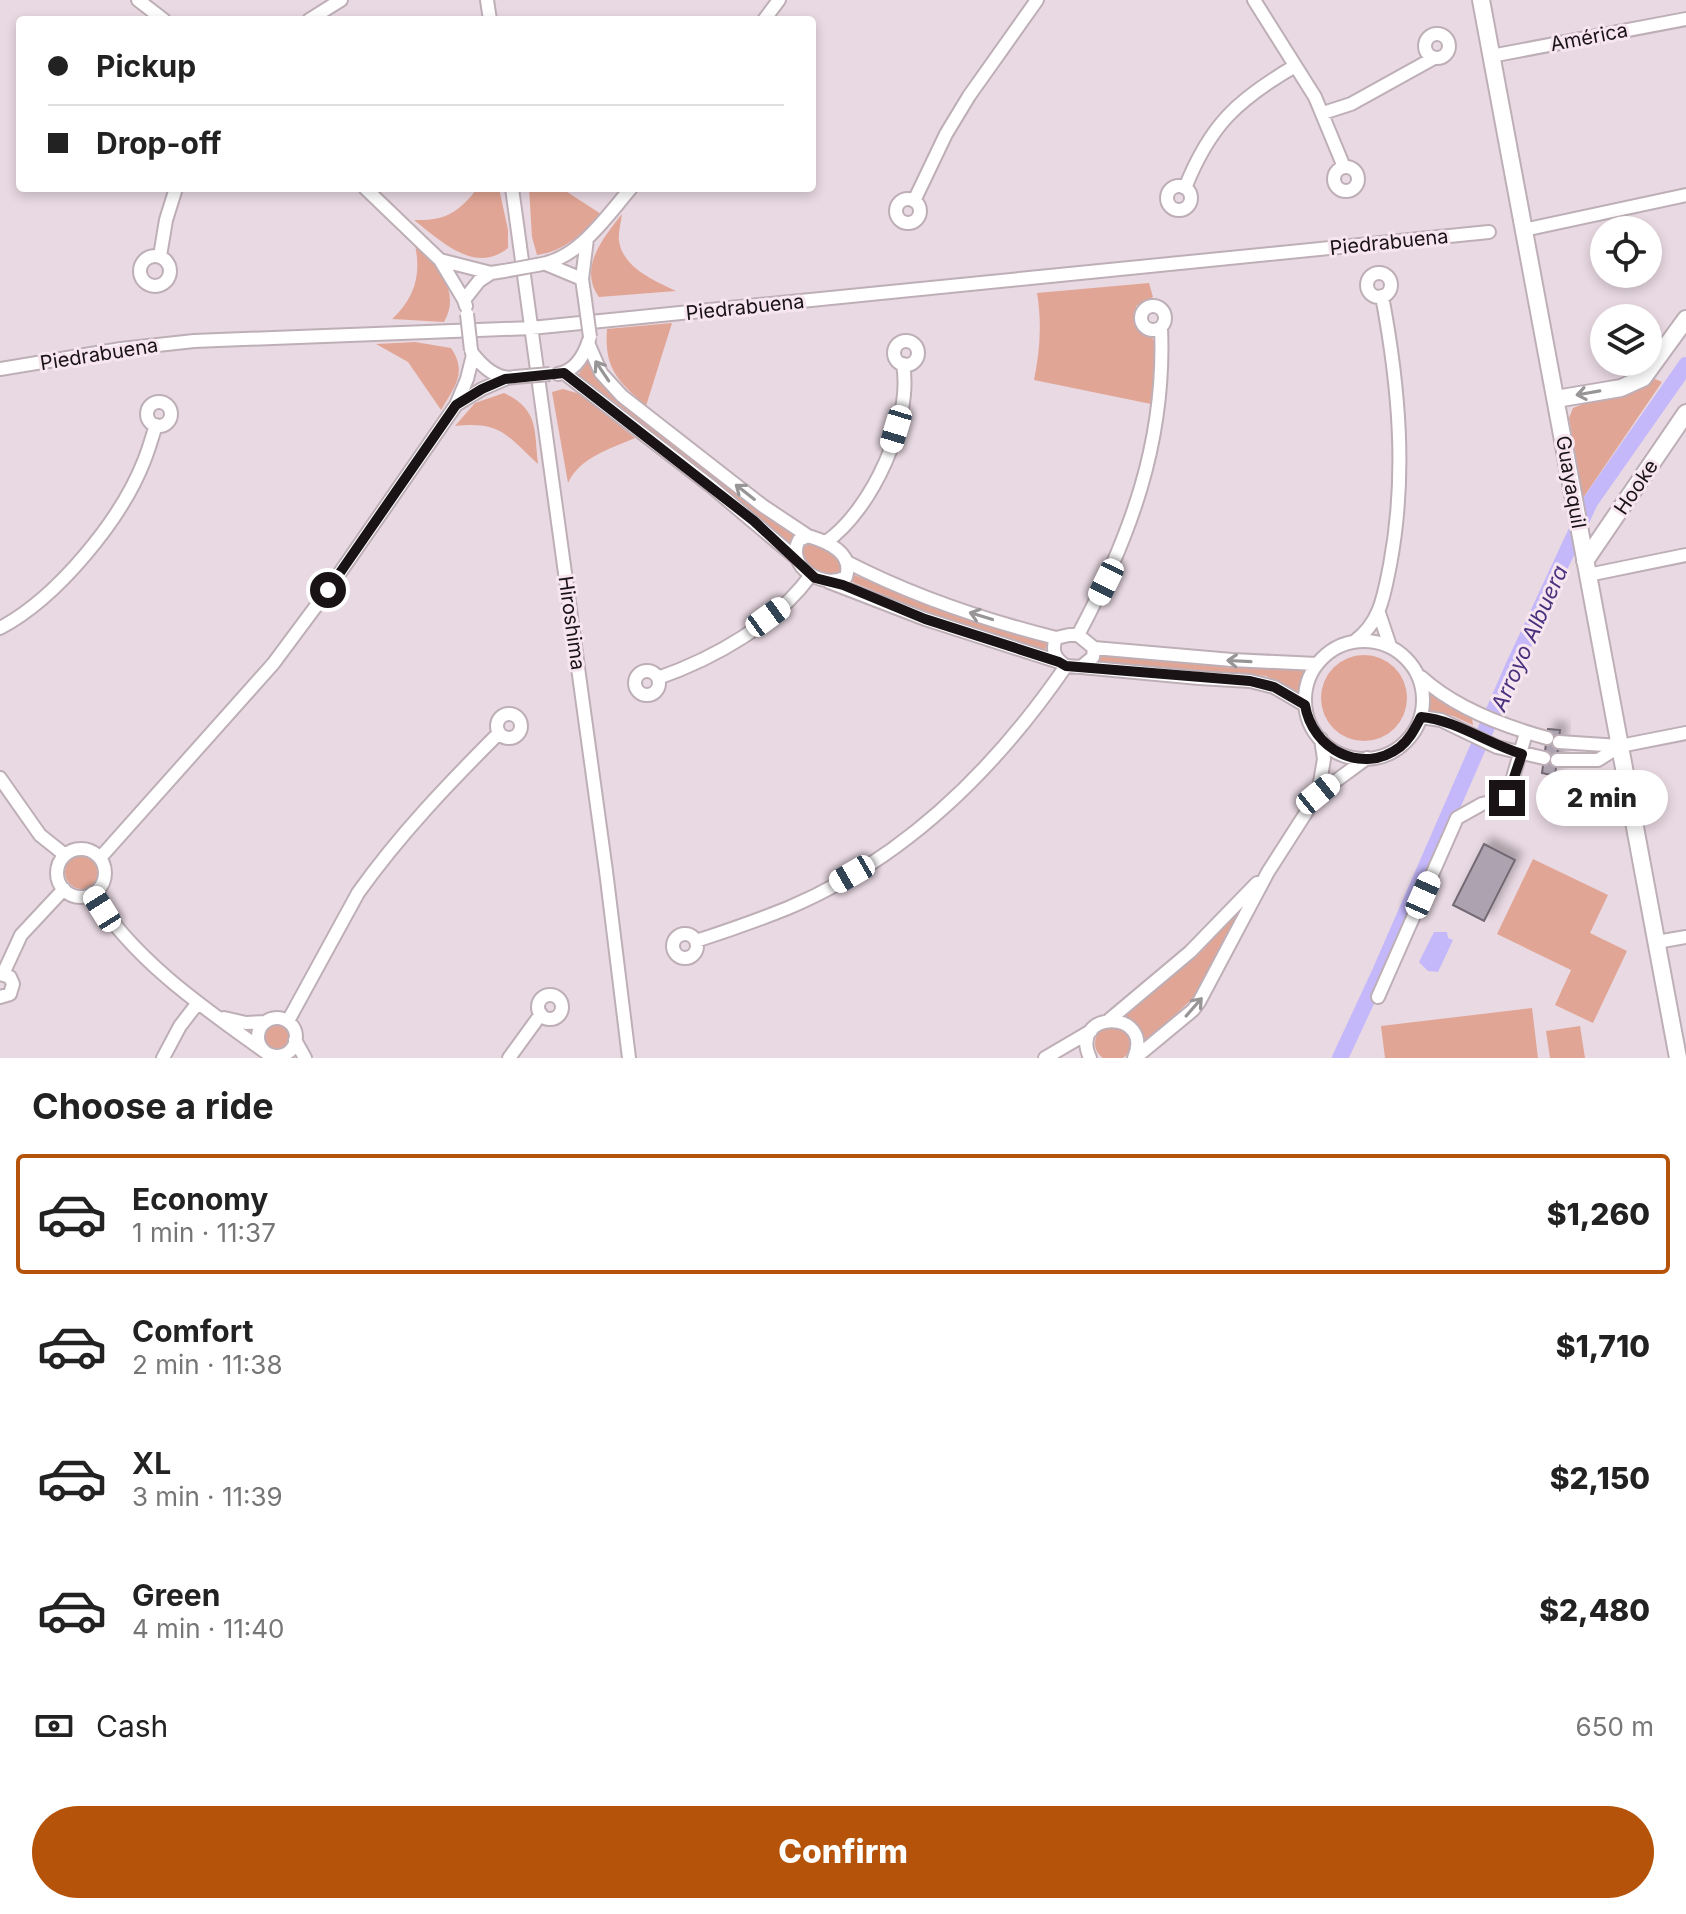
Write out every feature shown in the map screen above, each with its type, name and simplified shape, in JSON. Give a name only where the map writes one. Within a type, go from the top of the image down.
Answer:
[{"type":"street","points":[[138,0],[159,16]]},
{"type":"street","points":[[315,16],[341,0]]},
{"type":"street","points":[[914,201],[946,134],[969,96],[1037,0]]},
{"type":"street","points":[[1254,0],[1323,113],[1344,167]]},
{"type":"street","name":"Guayaquil","points":[[1481,0],[1678,1058]]},
{"type":"street","name":"América","points":[[1491,56],[1686,19]]},
{"type":"street","points":[[1323,113],[1351,104],[1434,58]]},
{"type":"street","points":[[1185,188],[1202,150],[1232,110],[1256,89],[1295,66]]},
{"type":"street","points":[[160,256],[175,192]]},
{"type":"street","points":[[100,858],[273,664],[337,578],[456,405],[467,379],[472,353],[464,300],[440,260],[369,192]]},
{"type":"street","name":"Hiroshima","points":[[513,192],[629,1058]]},
{"type":"street","points":[[464,300],[479,281],[498,272],[541,265],[587,239],[628,192]]},
{"type":"street","points":[[1524,230],[1686,195]]},
{"type":"street","name":"Piedrabuena","points":[[0,369],[121,349],[194,341],[531,328],[1489,232]]},
{"type":"street","points":[[587,239],[582,279],[589,340],[601,373],[622,396],[763,506],[808,536],[826,542],[841,552],[847,562],[953,608],[1056,638],[1078,635],[1094,648],[1317,664]]},
{"type":"street","points":[[440,260],[498,272]]},
{"type":"street","points":[[541,265],[582,279]]},
{"type":"street","points":[[1355,641],[1364,635],[1379,613],[1396,535],[1401,457],[1391,347],[1382,296]]},
{"type":"street","points":[[1556,399],[1621,388],[1643,378],[1686,319]]},
{"type":"street","points":[[1078,635],[1114,565],[1132,519],[1149,460],[1161,386],[1161,327]]},
{"type":"street","points":[[456,405],[482,389],[510,378],[557,374],[582,358],[589,340]]},
{"type":"street","points":[[472,353],[494,374],[510,378]]},
{"type":"street","points":[[826,542],[863,505],[889,451],[905,397],[903,364]]},
{"type":"street","points":[[557,374],[712,487],[795,557],[811,575],[925,619],[1062,664],[1250,681],[1274,687],[1305,705]]},
{"type":"street","name":"Hooke","points":[[1587,568],[1686,413]]},
{"type":"street","points":[[0,628],[50,590],[109,524],[144,462],[156,425]]},
{"type":"street","points":[[795,557],[794,548],[799,540],[808,536]]},
{"type":"street","points":[[1587,568],[1686,555]]},
{"type":"street","points":[[829,582],[846,577],[847,562]]},
{"type":"street","points":[[658,678],[698,662],[751,630],[786,604],[811,575]]},
{"type":"street","points":[[1379,613],[1390,646]]},
{"type":"street","points":[[1056,638],[1053,646],[1062,664]]},
{"type":"street","points":[[1355,641],[1372,641],[1390,646],[1407,658],[1418,675],[1423,688],[1421,717],[1412,735],[1398,748],[1380,757],[1341,755],[1330,749],[1313,729],[1305,705],[1305,689],[1310,673],[1335,647],[1355,641]]},
{"type":"street","points":[[1081,667],[1093,657],[1094,648]]},
{"type":"street","points":[[696,941],[790,907],[846,878],[902,842],[965,788],[997,755],[1025,723],[1062,664]]},
{"type":"street","points":[[1418,675],[1434,689],[1470,709],[1506,726],[1553,740],[1620,746],[1686,733]]},
{"type":"street","points":[[1421,717],[1441,720],[1497,747],[1550,759],[1598,760],[1620,746]]},
{"type":"street","points":[[288,1021],[358,893],[381,861],[400,836],[499,733]]},
{"type":"street","points":[[1378,997],[1457,818],[1482,804],[1507,798],[1526,733]]},
{"type":"street","points":[[1318,794],[1324,759],[1321,739]]},
{"type":"street","points":[[1135,1058],[1199,1002],[1268,872],[1318,794],[1367,758]]},
{"type":"street","points":[[0,778],[40,835],[65,855]]},
{"type":"street","points":[[80,849],[100,858],[105,874],[103,882],[92,893],[77,896],[64,889],[59,882],[58,868],[65,855],[80,849]]},
{"type":"street","points":[[1045,1058],[1109,1020],[1190,952],[1268,872]]},
{"type":"street","points":[[0,997],[10,994],[13,988],[10,977],[1,974],[21,935],[64,889]]},
{"type":"street","points":[[92,893],[102,909],[154,967],[197,1004],[273,1055],[286,1053],[295,1040]]},
{"type":"street","points":[[1657,942],[1686,937]]},
{"type":"street","points":[[163,1058],[180,1026],[197,1004]]},
{"type":"street","points":[[509,1058],[541,1014]]},
{"type":"street","points":[[217,1016],[237,1022],[265,1022],[276,1018],[288,1021],[305,1058]]},
{"type":"street","points":[[1109,1020],[1117,1020],[1131,1028],[1138,1043],[1135,1058]]},
{"type":"street","points":[[265,1022],[258,1039],[273,1055]]},
{"type":"street","points":[[1090,1058],[1087,1043],[1091,1031]]},
{"type":"shaded area","points":[[474,192],[500,192],[508,230],[508,248],[496,255],[471,257],[447,245],[414,220],[443,217]]},
{"type":"shaded area","points":[[529,192],[567,192],[601,214],[565,246],[547,253],[537,255],[532,237]]},
{"type":"shaded area","points":[[622,214],[619,241],[627,259],[641,272],[676,291],[599,297],[593,286],[592,264],[607,233]]},
{"type":"shaded area","points":[[414,241],[444,278],[450,299],[444,322],[392,319],[407,302],[415,283],[417,263]]},
{"type":"shaded area","points":[[1149,283],[1153,297],[1136,306],[1136,327],[1152,337],[1156,345],[1156,405],[1034,380],[1040,336],[1037,293]]},
{"type":"shaded area","points":[[672,323],[646,406],[615,373],[608,354],[607,329]]},
{"type":"shaded area","points":[[415,342],[451,348],[456,357],[459,373],[441,410],[408,362],[376,344]]},
{"type":"shaded area","points":[[589,360],[618,399],[797,535],[790,543],[616,403],[577,376]]},
{"type":"shaded area","points":[[1655,379],[1662,382],[1583,498],[1569,418],[1573,408],[1633,393]]},
{"type":"shaded area","points":[[563,389],[580,394],[635,438],[588,460],[568,483],[552,392]]},
{"type":"shaded area","points":[[504,393],[524,406],[533,422],[538,464],[502,432],[483,426],[455,426],[475,403]]},
{"type":"shaded area","points":[[810,543],[836,557],[842,567],[840,572],[833,577],[807,564],[802,555],[804,547]]},
{"type":"shaded area","points":[[852,574],[939,610],[1047,643],[1045,650],[937,617],[848,580]]},
{"type":"shaded area","points":[[1098,655],[1234,668],[1310,668],[1304,680],[1302,696],[1266,676],[1096,662]]},
{"type":"shaded area","points":[[1364,655],[1380,659],[1394,668],[1403,682],[1407,698],[1403,714],[1394,728],[1380,737],[1364,741],[1348,737],[1334,728],[1325,714],[1321,698],[1325,682],[1334,668],[1348,659]]},
{"type":"shaded area","points":[[1430,689],[1444,703],[1472,718],[1473,725],[1430,711]]},
{"type":"shaded area","points":[[82,855],[94,860],[99,872],[94,884],[82,889],[70,884],[65,872],[70,860]]},
{"type":"shaded area","points":[[1533,859],[1608,895],[1590,933],[1627,951],[1593,1023],[1555,1005],[1571,970],[1497,934]]},
{"type":"shaded area","points":[[1248,901],[1192,999],[1142,1046],[1144,1039],[1136,1025],[1122,1016],[1197,956]]},
{"type":"shaded area","points":[[1434,932],[1447,932],[1448,938],[1453,940],[1438,972],[1428,971],[1419,962]]},
{"type":"shaded area","points":[[1532,1008],[1538,1058],[1385,1058],[1381,1026]]},
{"type":"shaded area","points":[[277,1023],[286,1027],[290,1036],[286,1045],[277,1049],[268,1045],[264,1036],[268,1027]]},
{"type":"shaded area","points":[[1580,1026],[1585,1058],[1550,1058],[1546,1031]]},
{"type":"shaded area","points":[[1106,1027],[1120,1027],[1129,1036],[1129,1050],[1121,1058],[1105,1058],[1097,1050],[1097,1036]]},
{"type":"building","points":[[1548,729],[1560,730],[1555,776],[1542,773]]},
{"type":"building","points":[[1484,844],[1515,860],[1484,921],[1453,905]]},
{"type":"waterway","name":"Arroyo Albuera","points":[[1340,1058],[1513,667],[1590,502],[1686,365]]},
{"type":"route","points":[[328,590],[456,405],[505,379],[564,373],[754,521],[815,578],[843,585],[925,619],[1066,666],[1250,681],[1274,687],[1305,705],[1313,729],[1330,749],[1341,755],[1360,759],[1380,757],[1398,748],[1412,735],[1421,717],[1441,720],[1497,747],[1522,754],[1507,798]]}]
